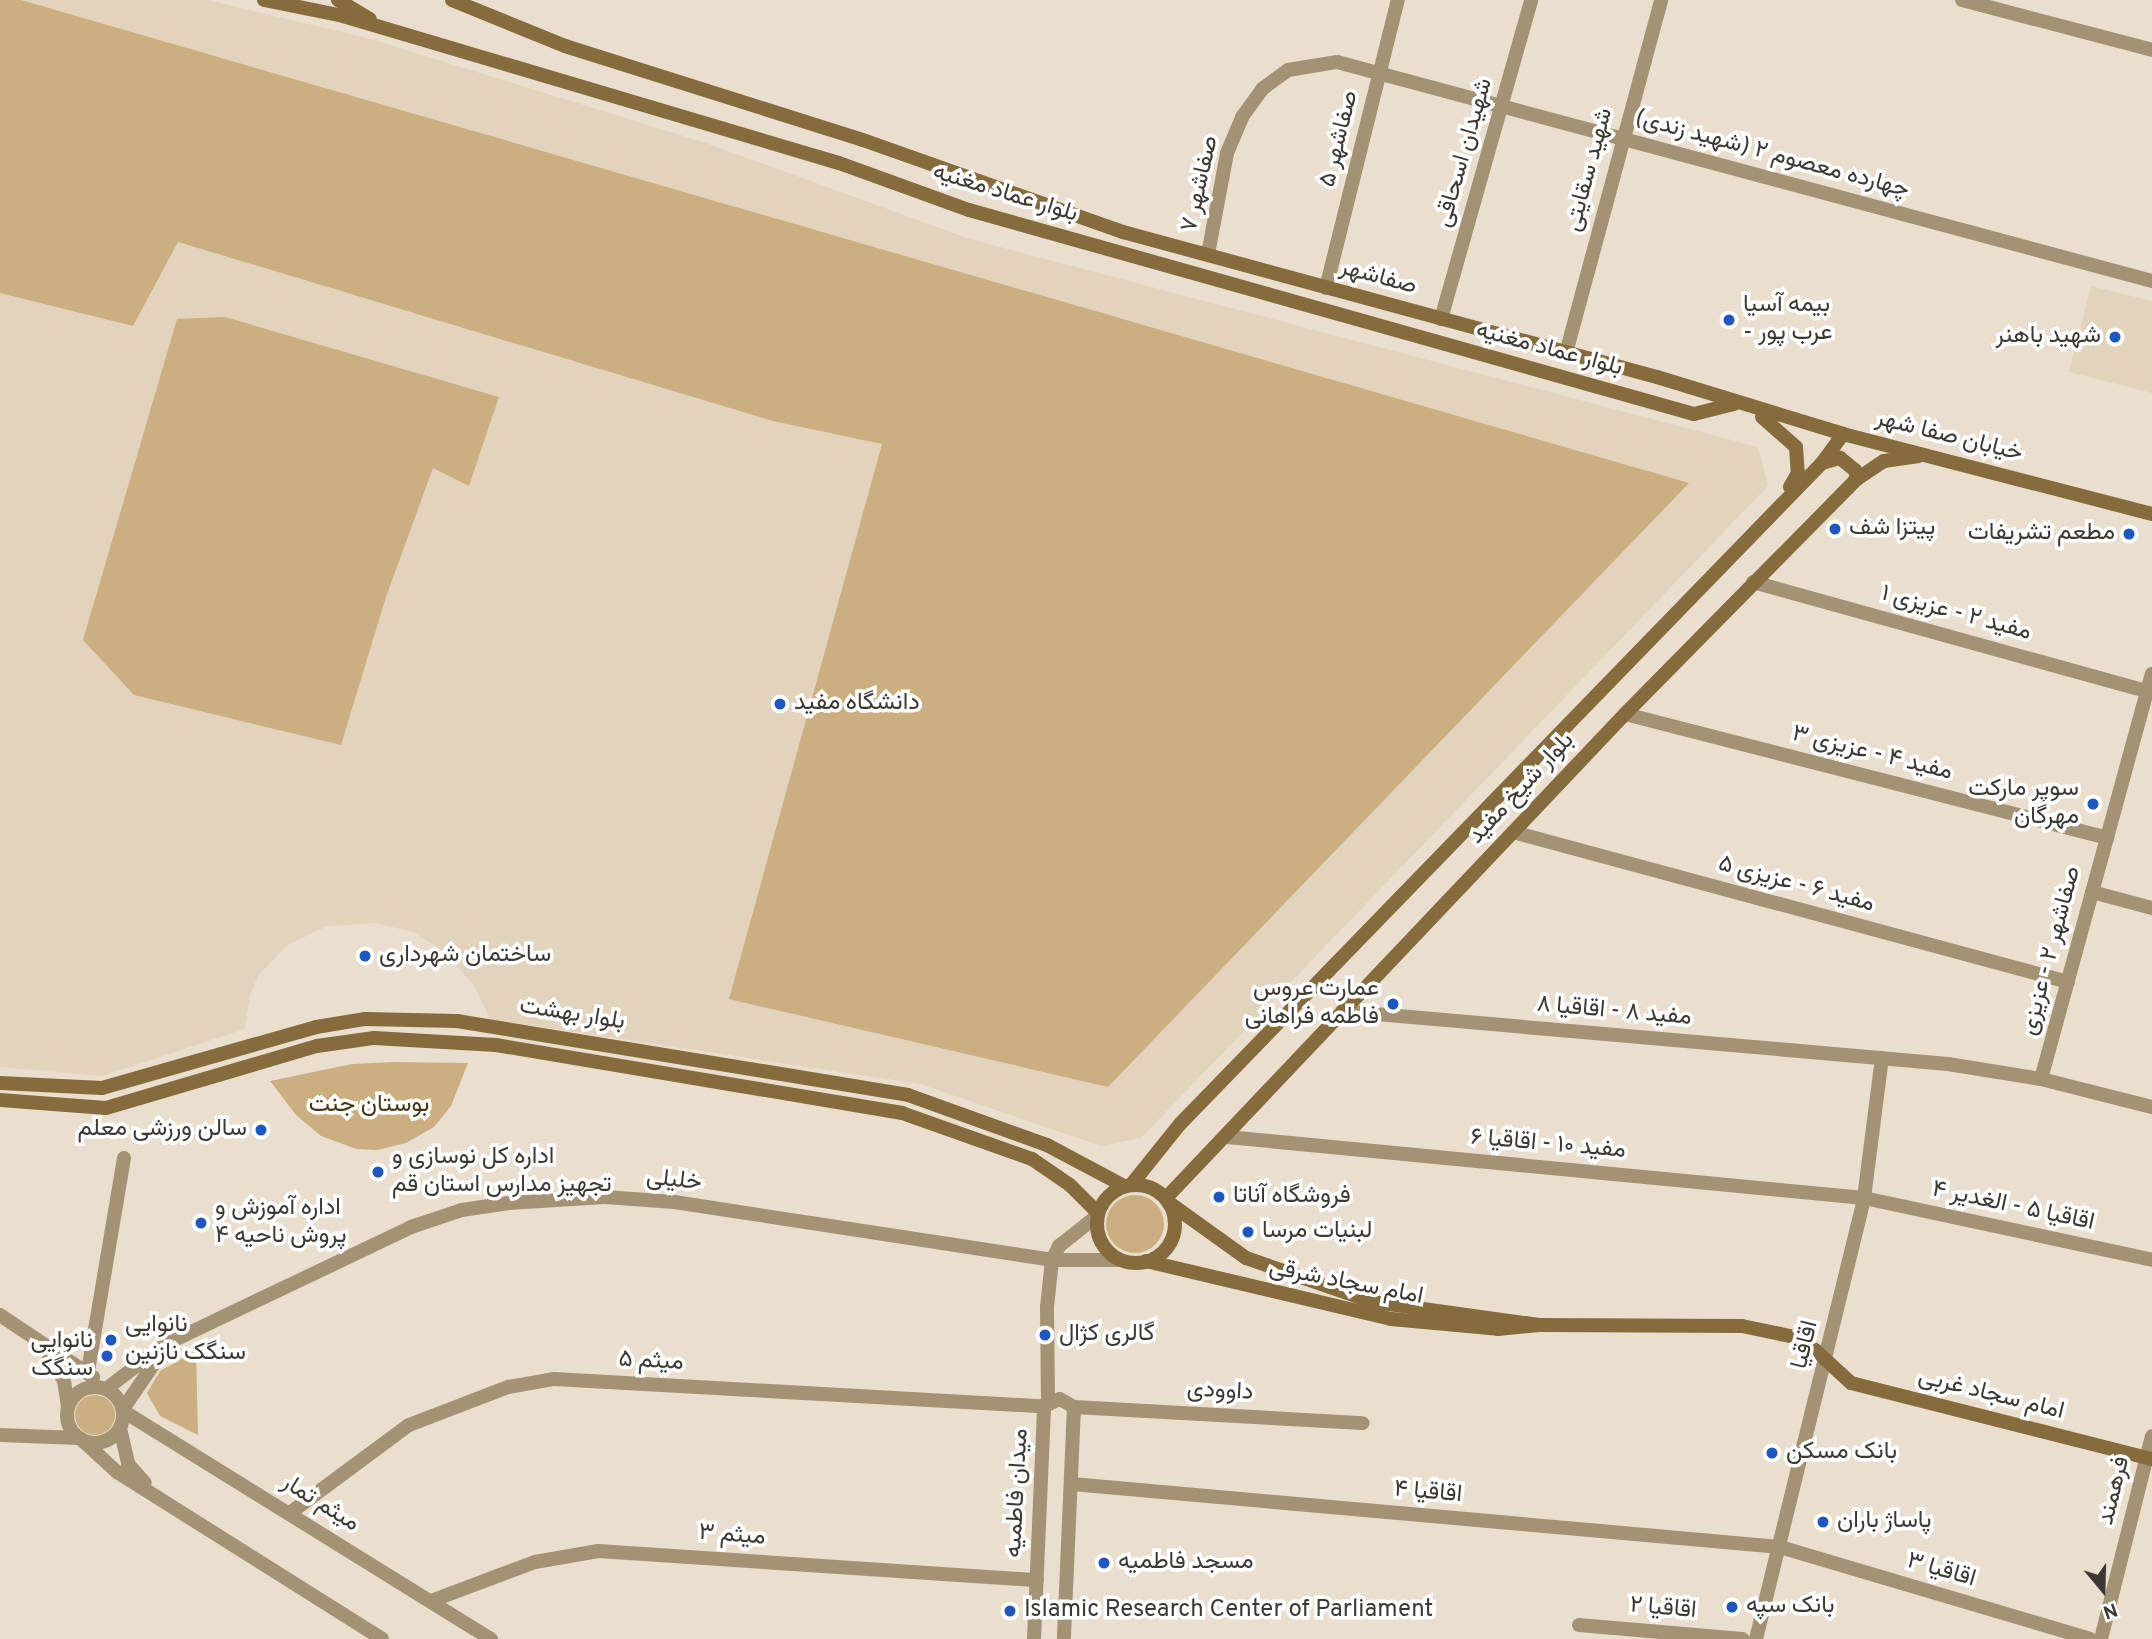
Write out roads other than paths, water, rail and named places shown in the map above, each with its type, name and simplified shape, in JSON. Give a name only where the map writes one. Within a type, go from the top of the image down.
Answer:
[{"type":"street","name":"بلوار عماد مغنیه","points":[[264,0],[390,30],[839,163],[969,210],[1694,414],[1735,404]]},
{"type":"street","points":[[338,0],[390,30]]},
{"type":"street","name":"بلوار عماد مغنیه","points":[[452,0],[565,46],[863,140],[1010,195]]},
{"type":"street","name":"صفاشهر ۵","points":[[1326,288],[1398,0]]},
{"type":"street","name":"شهیدان اسحاقی","points":[[1441,319],[1531,0]]},
{"type":"street","name":"شهید سقایتی","points":[[1566,353],[1621,138],[1661,0]]},
{"type":"street","points":[[1962,0],[2152,50]]},
{"type":"street","name":"صفاشهر ۷","points":[[1208,254],[1227,153],[1242,117],[1262,89],[1288,70],[1316,62],[1337,62],[1380,73]]},
{"type":"street","name":"چهارده معصوم ۲ (شهید زندی)","points":[[1380,73],[2152,281]]},
{"type":"street","name":"صفاشهر","points":[[1010,195],[1326,288],[1566,353],[1735,404]]},
{"type":"street","points":[[1735,404],[1772,422],[1796,447],[1798,472],[1779,505]]},
{"type":"street","name":"خیابان صفا شهر","points":[[1735,404],[1843,435],[1938,456],[2152,514]]},
{"type":"street","name":"بلوار شیخ مفید","points":[[1127,1186],[1180,1124],[1822,463],[1843,435]]},
{"type":"street","name":"بلوار شیخ مفید","points":[[1167,1200],[1342,1011],[1625,714],[1857,479],[1884,461],[1938,456]]},
{"type":"street","points":[[1822,463],[1840,458],[1849,462],[1857,479]]},
{"type":"street","name":"مفید ۲ - عزیزی ۱","points":[[1753,582],[2147,691]]},
{"type":"street","name":"صفاشهر ۲ - عزیزی","points":[[2041,1079],[2107,838],[2147,713],[2147,691],[2152,674]]},
{"type":"street","name":"مفید ۴ - عزیزی ۳","points":[[1625,714],[2107,838]]},
{"type":"street","name":"مفید ۶ - عزیزی ۵","points":[[1513,832],[2068,982]]},
{"type":"street","points":[[2092,892],[2152,908]]},
{"type":"street","name":"مفید ۸ - اقاقیا ۸","points":[[1342,1011],[1882,1058],[2041,1079],[2152,1107]]},
{"type":"street","name":"بلوار بهشت","points":[[0,1083],[102,1088],[316,1027],[365,1019],[457,1021],[908,1095],[1047,1145],[1127,1186]]},
{"type":"street","name":"بلوار بهشت","points":[[0,1100],[106,1108],[317,1046],[384,1038],[483,1044],[902,1113],[1032,1159],[1070,1185],[1097,1215]]},
{"type":"street","name":"اقاقیا","points":[[1756,1639],[1826,1362],[1864,1198],[1882,1058]]},
{"type":"street","name":"مفید ۱۰ - اقاقیا ۶","points":[[1227,1137],[1864,1198]]},
{"type":"street","points":[[88,1371],[124,1158]]},
{"type":"street","points":[[1046,1404],[1047,1307],[1052,1260],[1059,1246],[1097,1215],[1107,1197],[1127,1186],[1150,1187],[1167,1200],[1174,1230],[1160,1255],[1146,1261],[1120,1260],[1101,1242],[1097,1215]]},
{"type":"street","name":"خلیلی","points":[[227,1314],[411,1227],[462,1210],[557,1198],[674,1202],[1052,1260],[1120,1260]]},
{"type":"street","name":"اقاقیا ۵ - الغدیر ۴","points":[[1864,1198],[2152,1260]]},
{"type":"street","name":"امام سجاد شرقی","points":[[1167,1200],[1246,1258],[1373,1301],[1539,1325]]},
{"type":"street","name":"امام سجاد شرقی","points":[[1146,1261],[1391,1319],[1498,1329],[1539,1325],[1742,1326],[1790,1336],[1826,1362]]},
{"type":"street","points":[[68,1407],[78,1392],[104,1388],[164,1345],[227,1314]]},
{"type":"street","points":[[182,1512],[128,1464],[120,1428],[123,1410],[153,1365],[227,1314]]},
{"type":"street","points":[[0,1315],[45,1349],[88,1371],[123,1410]]},
{"type":"street","points":[[45,1349],[64,1381],[69,1424],[80,1438],[117,1472],[382,1639]]},
{"type":"street","name":"امام سجاد غربی","points":[[1826,1362],[1851,1384],[2150,1459]]},
{"type":"street","name":"میثم ۵","points":[[290,1513],[409,1425],[508,1387],[554,1379],[1046,1404]]},
{"type":"street","name":"میدان فاطمیه","points":[[1034,1639],[1046,1404],[1060,1399],[1074,1407]]},
{"type":"street","points":[[1064,1639],[1074,1407]]},
{"type":"street","name":"داوودی","points":[[1074,1407],[1363,1423]]},
{"type":"street","name":"میثم تمار","points":[[123,1410],[491,1639]]},
{"type":"street","points":[[45,1436],[69,1424]]},
{"type":"street","points":[[0,1435],[106,1441],[120,1428]]},
{"type":"street","name":"فرهمند","points":[[2101,1639],[2150,1459],[2152,1436]]},
{"type":"street","name":"اقاقیا ۴","points":[[1072,1484],[1780,1548]]},
{"type":"street","name":"اقاقیا ۳","points":[[1780,1548],[2090,1639]]},
{"type":"street","name":"میثم ۳","points":[[431,1601],[535,1562],[598,1552],[1037,1580]]},
{"type":"street","name":"اقاقیا ۲","points":[[1579,1625],[1742,1639]]},
{"type":"place","name":"بیمه آسیا - عرب پور","points":[[1729,320]]},
{"type":"place","name":"شهید باهنر","points":[[2115,337]]},
{"type":"place","name":"پیتزا شف","points":[[1835,529]]},
{"type":"place","name":"مطعم تشريفات","points":[[2129,534]]},
{"type":"place","name":"دانشگاه مفید","points":[[780,704]]},
{"type":"place","name":"سوپر مارکت مهرگان","points":[[2093,804]]},
{"type":"place","name":"ساختمان شهرداری","points":[[365,956]]},
{"type":"place","name":"عمارت عروس فاطمه فراهانی","points":[[1393,1004]]},
{"type":"place","name":"سالن ورزشی معلم","points":[[261,1130]]},
{"type":"place","name":"اداره کل نوسازی و تجهیز مدارس استان قم","points":[[378,1172]]},
{"type":"place","name":"فروشگاه آناتا","points":[[1219,1197]]},
{"type":"place","name":"اداره آموزش و پروش ناحیه ۴","points":[[201,1223]]},
{"type":"place","name":"لبنیات مرسا","points":[[1248,1232]]},
{"type":"place","name":"گالری کژال","points":[[1045,1335]]},
{"type":"place","name":"نانوایی سنگک نازنین","points":[[111,1340]]},
{"type":"place","name":"نانوایی سنگک","points":[[107,1356]]},
{"type":"place","name":"بانک مسکن","points":[[1772,1453]]},
{"type":"place","name":"پاساژ باران","points":[[1823,1522]]},
{"type":"place","name":"مسجد فاطمیه","points":[[1104,1563]]},
{"type":"place","name":"بانک سپه","points":[[1732,1607]]},
{"type":"place","name":"Islamic Research Center of Parliament","points":[[1010,1611]]},
{"type":"park label","name":"بوستان جنت","points":[[369,1106]]}]
